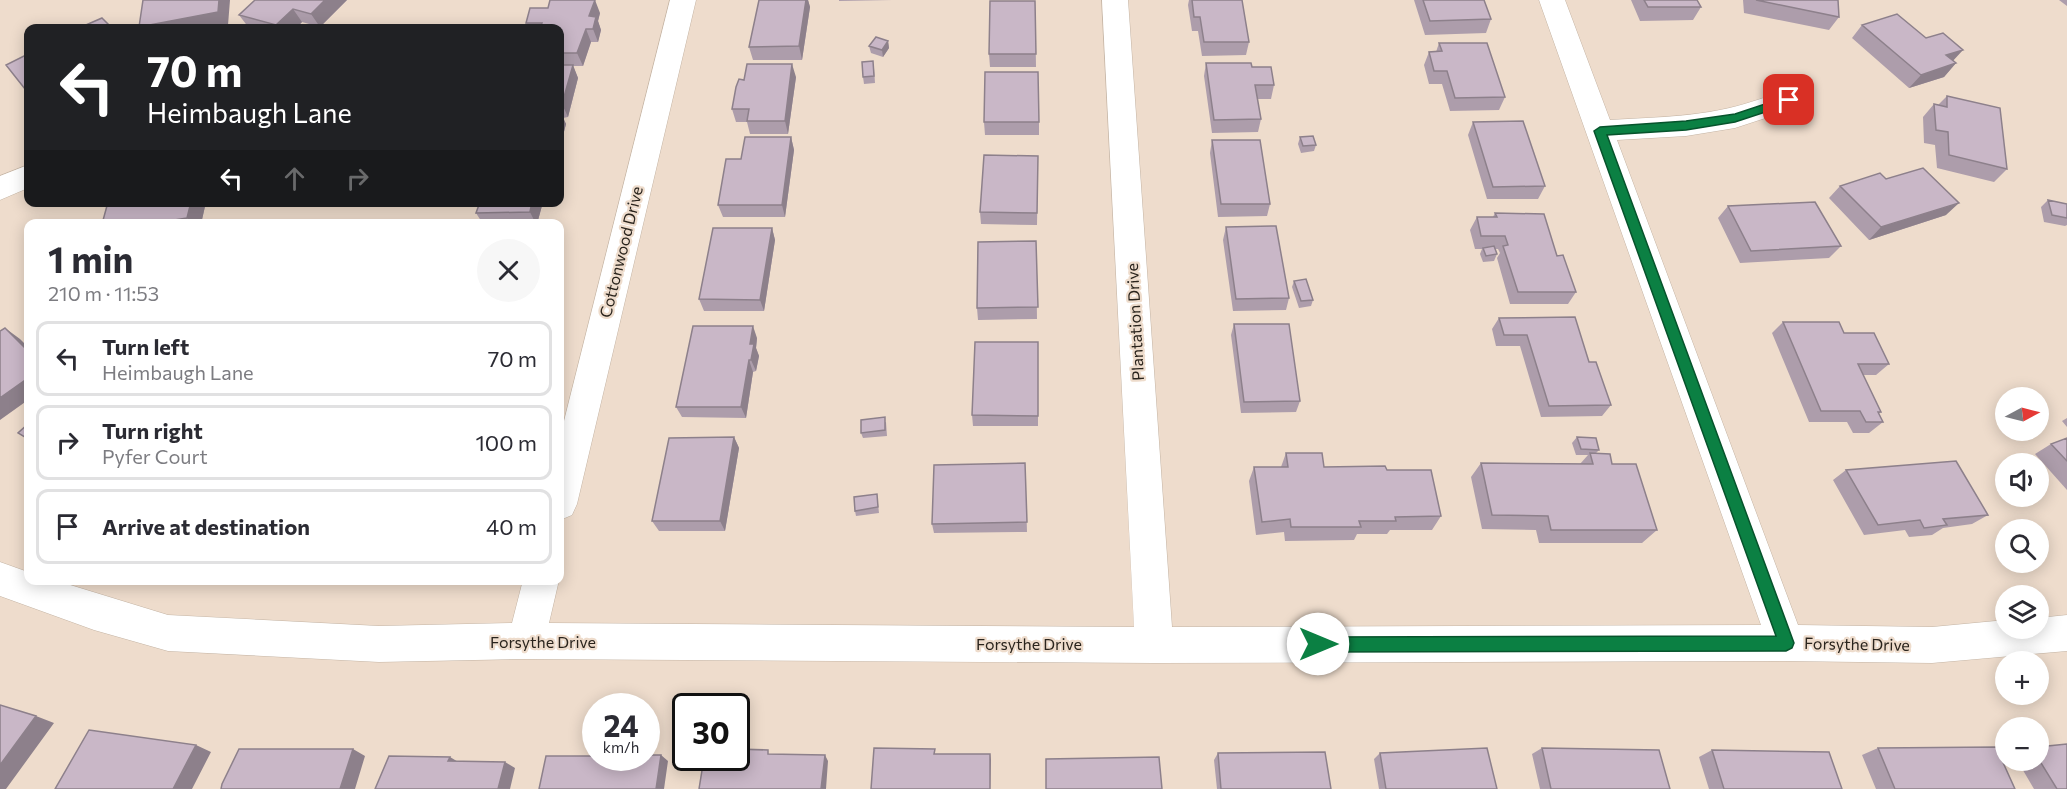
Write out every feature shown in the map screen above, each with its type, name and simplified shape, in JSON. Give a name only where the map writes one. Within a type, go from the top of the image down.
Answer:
[{"type":"street","name":"Cottonwood Drive","points":[[564,487],[682,0]]},
{"type":"street","name":"Plantation Drive","points":[[1116,0],[1154,645]]},
{"type":"street","points":[[1552,0],[1786,643]]},
{"type":"street","points":[[1600,131],[1686,126],[1735,118],[1789,100]]},
{"type":"street","points":[[0,189],[24,178]]},
{"type":"street","name":"Forsythe Drive","points":[[0,579],[94,612],[168,633],[379,644],[526,641],[1154,645],[1786,643],[1932,645],[2067,633]]},
{"type":"street","points":[[526,641],[540,585]]},
{"type":"building","points":[[143,0],[219,0],[218,12],[155,24],[139,24]]},
{"type":"building","points":[[255,0],[325,0],[311,14],[293,9],[277,24],[239,15]]},
{"type":"building","points":[[550,0],[595,0],[589,16],[596,17],[593,29],[586,29],[577,53],[564,53],[564,24],[526,23],[530,8],[548,8]]},
{"type":"building","points":[[759,0],[806,0],[799,46],[749,47]]},
{"type":"building","points":[[1192,0],[1242,0],[1249,42],[1204,42],[1200,17],[1194,17]]},
{"type":"building","points":[[1423,0],[1484,0],[1491,19],[1430,21]]},
{"type":"building","points":[[1644,0],[1697,0],[1701,7],[1648,7]]},
{"type":"building","points":[[1756,0],[1838,0],[1839,17]]},
{"type":"building","points":[[990,1],[1035,1],[1036,54],[989,54]]},
{"type":"building","points":[[1897,14],[1926,38],[1943,33],[1963,50],[1946,55],[1956,63],[1921,75],[1862,25]]},
{"type":"building","points":[[102,18],[108,24],[88,24]]},
{"type":"building","points":[[876,37],[888,41],[882,50],[869,46]]},
{"type":"building","points":[[1439,43],[1487,43],[1505,97],[1455,98],[1447,71],[1434,71],[1429,52],[1442,51]]},
{"type":"building","points":[[24,56],[24,88],[6,65]]},
{"type":"building","points":[[873,61],[874,76],[863,77],[862,62]]},
{"type":"building","points":[[1206,63],[1251,63],[1252,67],[1271,67],[1274,85],[1255,85],[1261,119],[1214,120]]},
{"type":"building","points":[[747,64],[792,64],[785,121],[747,121],[749,109],[732,109],[736,87],[739,79],[744,80]]},
{"type":"building","points":[[564,65],[573,65],[564,97]]},
{"type":"building","points":[[985,72],[1038,72],[1039,122],[984,122]]},
{"type":"building","points":[[1947,96],[2000,108],[2007,169],[1949,155],[1948,132],[1936,130],[1934,104],[1947,107]]},
{"type":"building","points":[[1523,121],[1545,186],[1493,187],[1473,122]]},
{"type":"building","points":[[1313,136],[1316,145],[1303,146],[1300,137]]},
{"type":"building","points":[[745,137],[791,137],[782,205],[718,205],[726,159],[741,159]]},
{"type":"building","points":[[1212,140],[1260,140],[1270,204],[1221,204]]},
{"type":"building","points":[[984,155],[1038,156],[1037,213],[980,212]]},
{"type":"building","points":[[1923,168],[1959,203],[1881,227],[1840,186],[1880,173],[1886,179]]},
{"type":"building","points":[[2048,200],[2067,204],[2067,218],[2052,215]]},
{"type":"building","points":[[1815,202],[1841,246],[1751,251],[1728,206]]},
{"type":"building","points":[[107,207],[190,207],[187,218],[181,219],[103,219]]},
{"type":"building","points":[[478,207],[531,207],[530,212],[476,213]]},
{"type":"building","points":[[1495,213],[1544,214],[1557,256],[1563,255],[1576,292],[1518,292],[1503,246],[1508,245],[1505,236],[1481,236],[1477,217],[1497,217]]},
{"type":"building","points":[[1276,226],[1289,298],[1236,299],[1226,227]]},
{"type":"building","points":[[713,228],[772,228],[760,300],[699,299]]},
{"type":"building","points":[[1036,241],[1038,307],[977,308],[978,242]]},
{"type":"building","points":[[1494,246],[1497,254],[1486,256],[1483,248]]},
{"type":"building","points":[[1306,279],[1313,300],[1301,301],[1294,281]]},
{"type":"building","points":[[1575,317],[1589,362],[1596,362],[1611,405],[1549,406],[1527,335],[1504,335],[1499,318]]},
{"type":"building","points":[[1783,322],[1839,322],[1844,333],[1874,333],[1889,364],[1858,364],[1881,412],[1878,412],[1883,422],[1866,422],[1860,411],[1821,411]]},
{"type":"building","points":[[1234,324],[1289,324],[1300,401],[1244,402]]},
{"type":"building","points":[[693,326],[753,326],[750,344],[754,344],[741,407],[676,407]]},
{"type":"building","points":[[5,328],[24,347],[24,381],[0,398],[0,331]]},
{"type":"building","points":[[975,342],[1038,342],[1038,416],[972,415]]},
{"type":"building","points":[[885,417],[885,430],[861,433],[861,420]]},
{"type":"building","points":[[24,428],[24,437],[18,433]]},
{"type":"building","points":[[734,437],[720,521],[652,521],[669,438]]},
{"type":"building","points":[[1577,437],[1596,438],[1599,450],[1581,449]]},
{"type":"building","points":[[2067,438],[2067,461],[2051,444]]},
{"type":"building","points":[[1286,453],[1322,453],[1324,467],[1385,466],[1387,470],[1431,470],[1441,516],[1395,517],[1396,521],[1359,521],[1361,527],[1291,527],[1290,519],[1262,522],[1254,467],[1288,467]]},
{"type":"building","points":[[1590,453],[1610,454],[1612,464],[1636,464],[1657,530],[1551,530],[1548,516],[1492,515],[1481,463],[1593,464]]},
{"type":"building","points":[[1956,461],[1988,515],[1943,519],[1947,525],[1924,528],[1920,520],[1878,525],[1846,470]]},
{"type":"building","points":[[1025,463],[1027,522],[932,524],[934,465]]},
{"type":"building","points":[[877,494],[878,507],[855,511],[854,497]]},
{"type":"building","points":[[0,705],[36,716],[0,765]]},
{"type":"building","points":[[89,730],[196,745],[173,789],[55,789]]},
{"type":"building","points":[[2067,744],[2067,789],[2057,789],[2046,771],[2049,771],[2049,746]]},
{"type":"building","points":[[1995,747],[1995,771],[2007,771],[2015,789],[1895,789],[1878,748]]},
{"type":"building","points":[[874,748],[935,749],[934,754],[990,754],[990,789],[871,789]]},
{"type":"building","points":[[1487,748],[1497,789],[1386,789],[1380,753]]},
{"type":"building","points":[[1542,748],[1659,750],[1670,789],[1551,789]]},
{"type":"building","points":[[239,749],[353,749],[340,789],[221,789]]},
{"type":"building","points":[[750,749],[768,750],[768,754],[825,755],[821,789],[699,789],[702,771],[750,771]]},
{"type":"building","points":[[1712,750],[1829,752],[1842,789],[1724,789]]},
{"type":"building","points":[[1325,752],[1331,789],[1221,789],[1218,753]]},
{"type":"building","points":[[389,756],[450,757],[448,761],[505,762],[498,789],[375,789]]},
{"type":"building","points":[[546,756],[582,756],[582,771],[659,771],[656,789],[539,789]]},
{"type":"building","points":[[1159,757],[1162,789],[1046,789],[1046,759]]},
{"type":"route","points":[[1318,644],[1786,643],[1600,131],[1686,126],[1735,118],[1789,100]]}]
